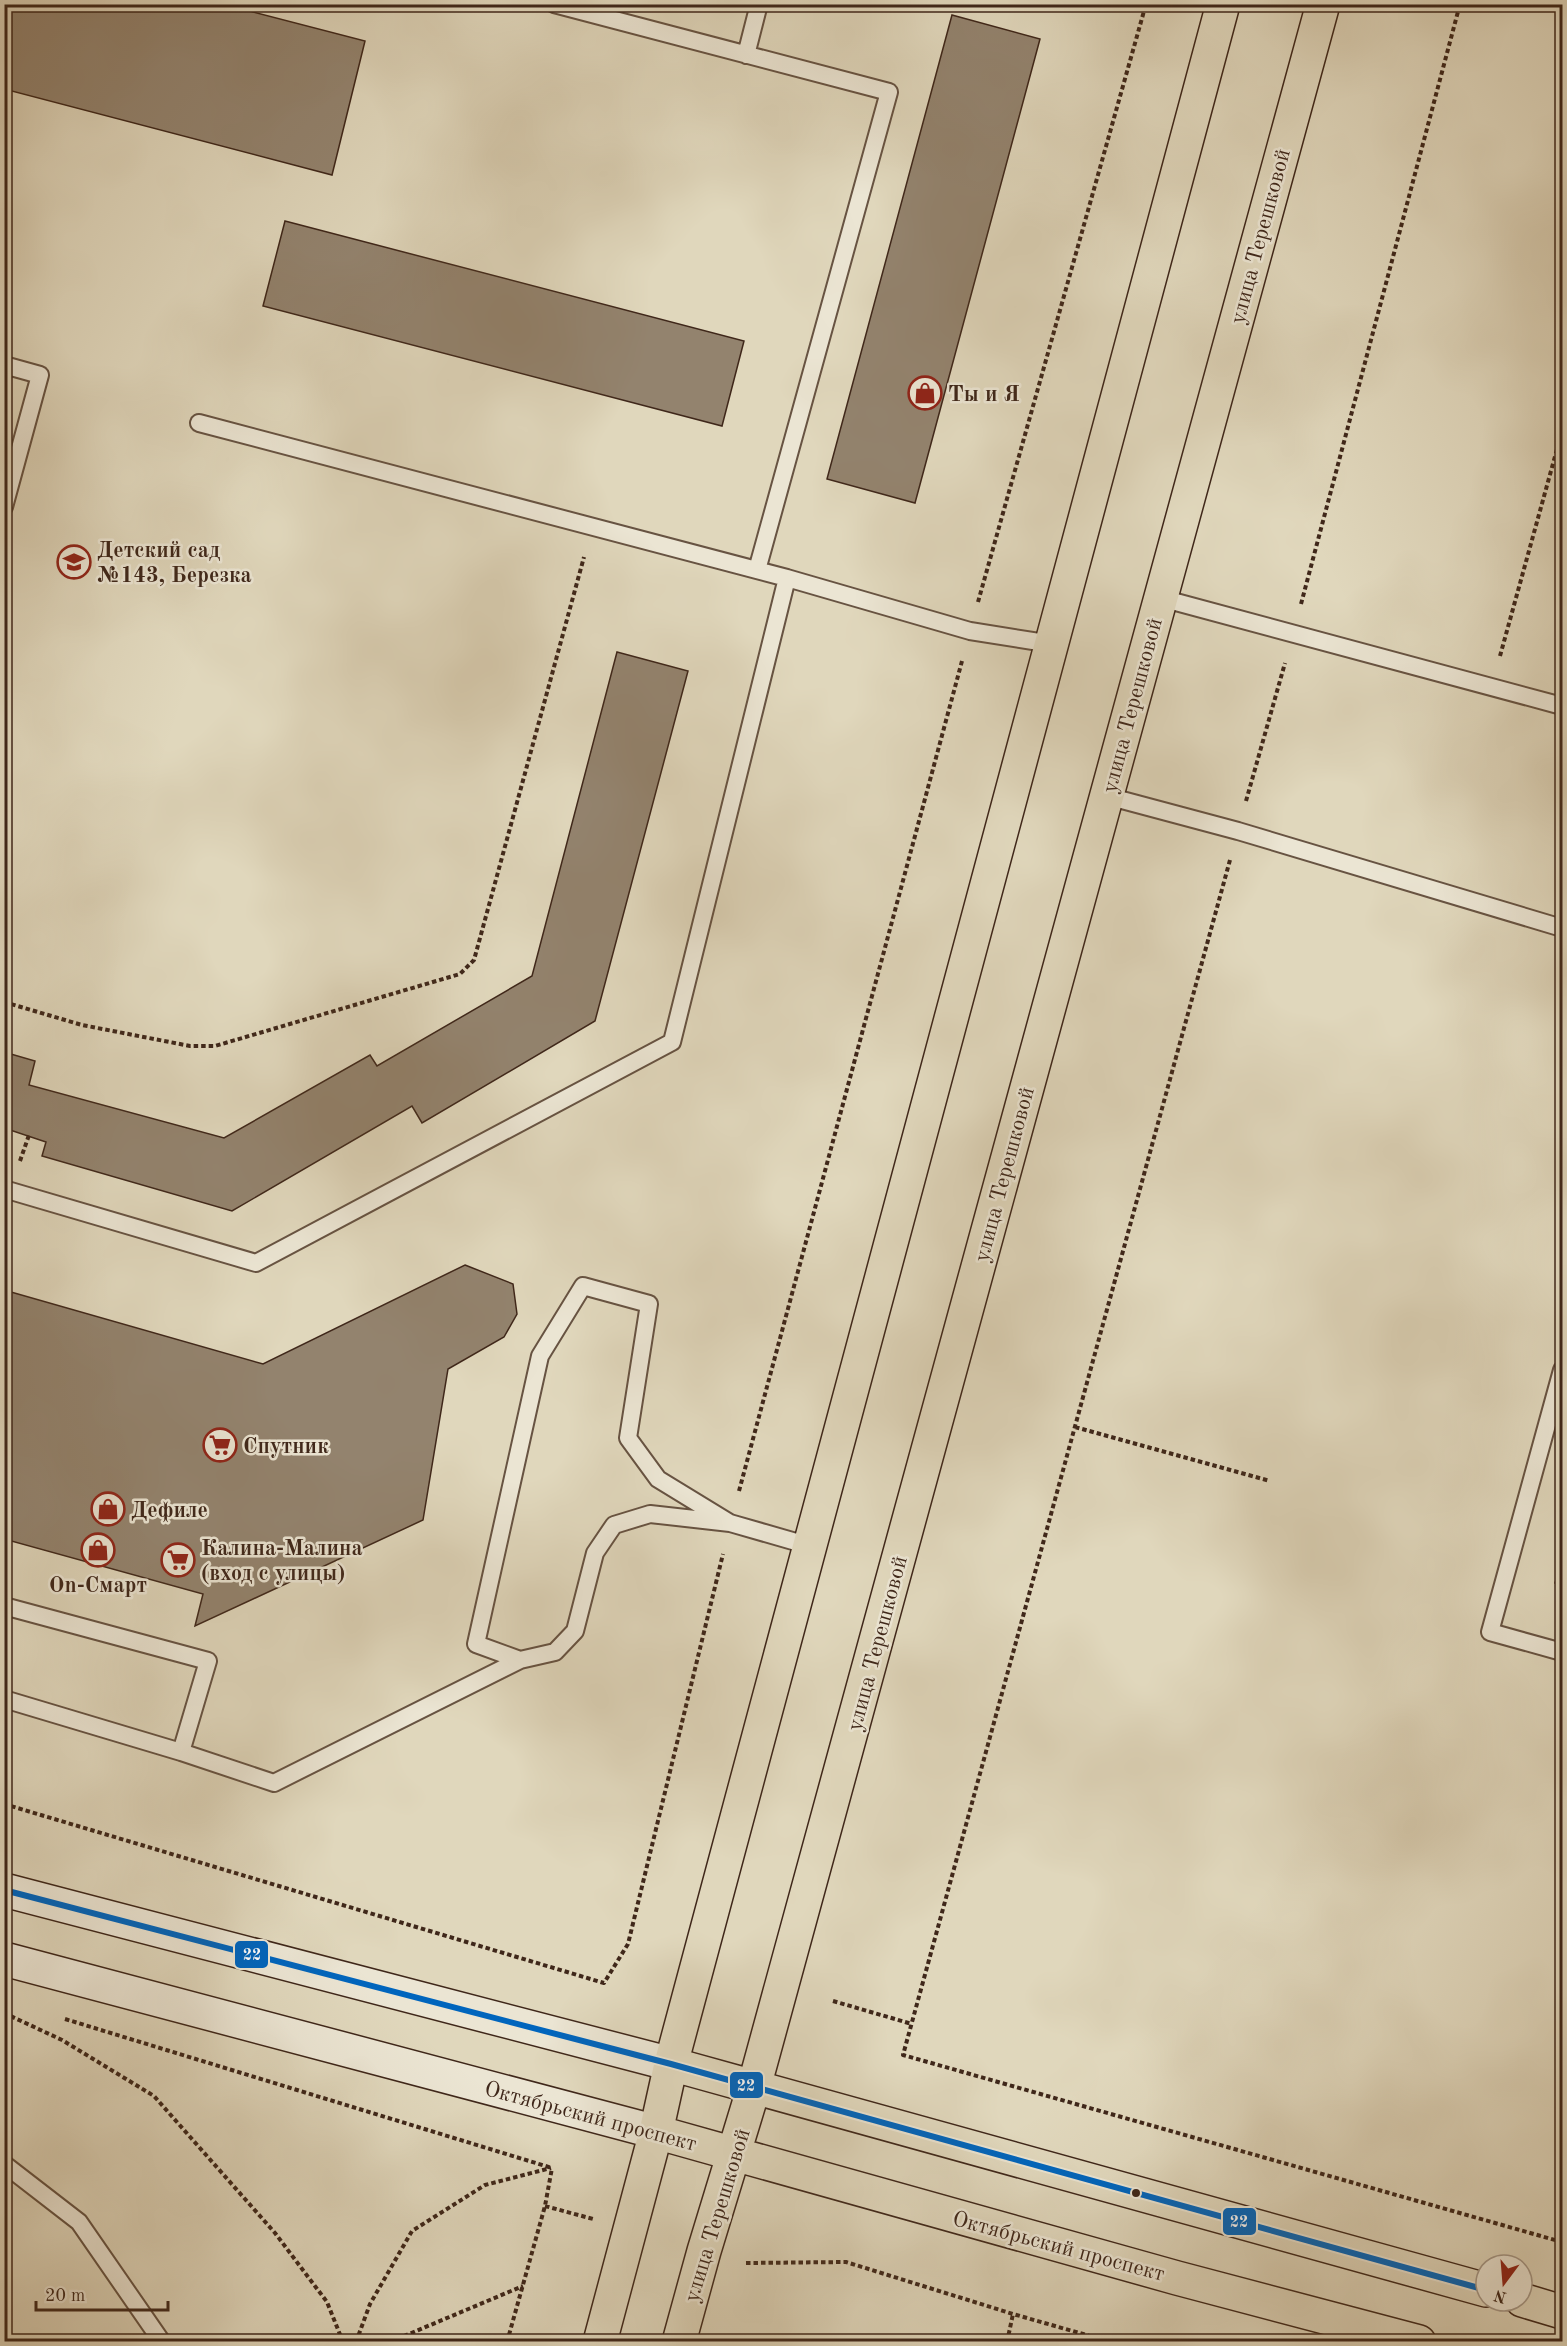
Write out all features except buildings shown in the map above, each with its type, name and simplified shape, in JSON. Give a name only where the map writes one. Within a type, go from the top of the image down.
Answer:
[{"type":"main road","points":[[600,2342],[656,2132],[671,2064],[1223,4]]},
{"type":"main road","name":"улица Терешковой","points":[[679,2342],[754,2087],[1323,4]]},
{"type":"main road","points":[[4,1890],[671,2064],[1474,2287]]},
{"type":"main road","name":"Октябрьский проспект","points":[[4,1959],[656,2132],[1081,2252],[1419,2342]]},
{"type":"main road","points":[[1534,2304],[1563,2312]]},
{"type":"lane","points":[[554,4],[889,92],[757,570]]},
{"type":"lane","points":[[746,54],[759,4]]},
{"type":"lane","points":[[4,365],[40,375],[4,507]]},
{"type":"lane","points":[[199,423],[787,578],[970,631],[1052,644]]},
{"type":"lane","points":[[4,1189],[256,1263],[672,1042],[787,578]]},
{"type":"lane","points":[[1161,598],[1563,706]]},
{"type":"lane","points":[[1107,796],[1238,831],[1563,928]]},
{"type":"lane","points":[[520,1660],[476,1644],[540,1356],[583,1286],[649,1304],[628,1438],[658,1479],[730,1523]]},
{"type":"lane","points":[[1563,1370],[1490,1632],[1563,1652]]},
{"type":"lane","points":[[4,1700],[181,1752],[274,1783],[520,1660],[555,1652],[575,1631],[595,1553],[614,1525],[650,1514],[730,1523],[810,1546]]},
{"type":"lane","points":[[4,1606],[208,1661],[181,1752]]},
{"type":"lane","points":[[4,2164],[79,2222],[162,2342]]},
{"type":"path","points":[[4,1804],[604,1983],[628,1944],[730,1523],[970,631],[1146,4]]},
{"type":"path","points":[[1460,4],[1294,633],[903,2055],[1563,2242]]},
{"type":"path","points":[[1491,687],[1563,431]]},
{"type":"path","points":[[4,1002],[82,1025],[190,1046],[215,1046],[460,974],[474,960],[592,527]]},
{"type":"path","points":[[1075,1427],[1270,1481]]},
{"type":"path","points":[[833,2001],[912,2024]]},
{"type":"path","points":[[4,2013],[62,2040],[154,2096],[275,2233],[327,2302],[343,2342]]},
{"type":"path","points":[[62,2018],[552,2168]]},
{"type":"path","points":[[507,2342],[545,2206],[552,2168]]},
{"type":"path","points":[[356,2342],[370,2304],[412,2231],[485,2185],[552,2168]]},
{"type":"path","points":[[545,2206],[597,2220]]},
{"type":"path","points":[[746,2263],[846,2262],[1012,2314],[1111,2342]]},
{"type":"path","points":[[390,2342],[524,2286]]},
{"type":"path","points":[[1007,2342],[1012,2314]]},
{"type":"transit line","name":"22","points":[[4,1890],[671,2064],[1474,2287]]},
{"type":"place","name":"Ты и Я","points":[[925,393]]},
{"type":"place","name":"Детский сад №143, Березка","points":[[74,562]]},
{"type":"place","name":"Спутник","points":[[220,1445]]},
{"type":"place","name":"Дефиле","points":[[108,1509]]},
{"type":"place","name":"On-Смарт","points":[[98,1550]]},
{"type":"place","name":"Калина-Малина (вход с улицы)","points":[[178,1560]]}]
